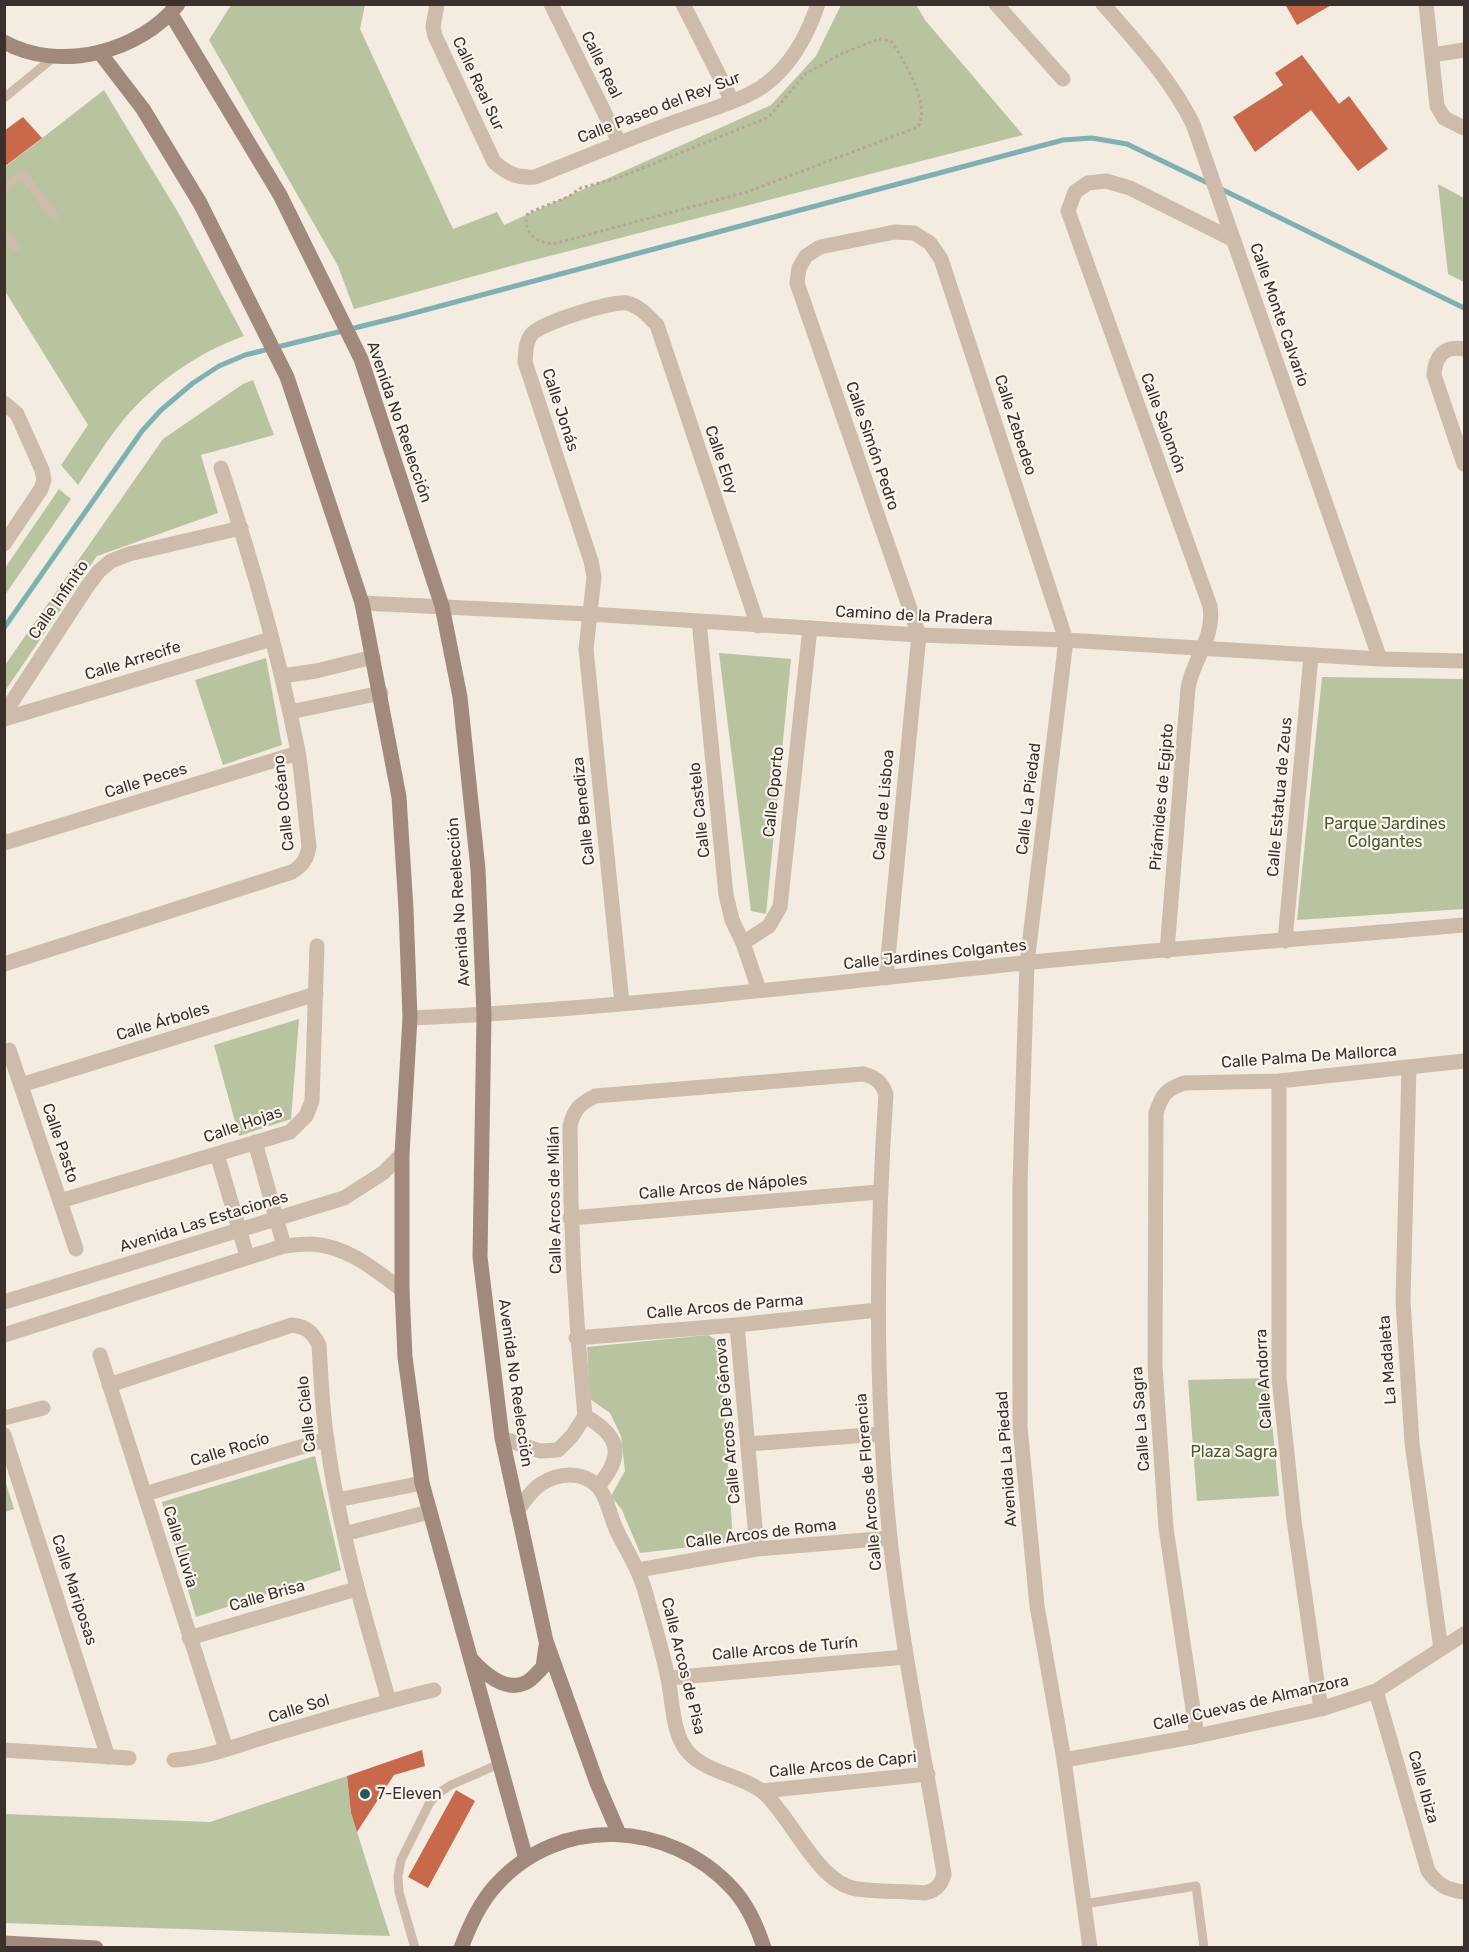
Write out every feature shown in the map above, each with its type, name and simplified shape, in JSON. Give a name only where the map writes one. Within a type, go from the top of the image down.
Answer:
[{"type":"main road","points":[[4,42],[11,46],[54,57],[99,53],[138,38],[175,9]]},
{"type":"main road","name":"Avenida No Reelección","points":[[175,9],[280,195],[361,359],[442,606],[460,697],[478,869],[484,1015],[480,1257],[502,1438],[546,1641],[597,1783],[619,1834]]},
{"type":"main road","points":[[99,53],[143,109],[200,203],[287,377],[362,603],[381,693],[399,797],[406,909],[410,1018],[402,1154],[402,1290],[405,1357],[422,1484],[526,1860]]},
{"type":"main road","points":[[470,1658],[487,1676],[500,1682],[516,1685],[525,1683],[543,1667],[546,1641]]},
{"type":"main road","points":[[461,1947],[474,1915],[496,1884],[526,1860],[555,1844],[586,1836],[619,1834],[662,1841],[700,1860],[733,1888],[756,1924],[764,1947]]},
{"type":"main road","points":[[4,1943],[96,1947]]},
{"type":"street","name":"Calle Real Sur","points":[[437,4],[433,27],[435,36],[494,162],[507,173]]},
{"type":"street","name":"Calle Real","points":[[551,4],[619,142]]},
{"type":"street","points":[[683,4],[732,101]]},
{"type":"street","points":[[996,4],[1063,79]]},
{"type":"street","name":"Calle Monte Calvario","points":[[1103,4],[1164,74],[1193,124],[1380,660]]},
{"type":"street","points":[[1426,4],[1437,106],[1439,112],[1450,122],[1464,128]]},
{"type":"street","name":"Calle Paseo del Rey Sur","points":[[507,173],[520,178],[535,177],[619,142],[732,101],[765,85],[790,59],[808,32],[817,5]]},
{"type":"street","points":[[1432,55],[1464,50]]},
{"type":"street","name":"Calle Salomón","points":[[1203,648],[1212,620],[1210,606],[1068,211],[1075,192],[1088,183],[1106,181],[1130,188],[1234,240]]},
{"type":"street","name":"Calle Simón Pedro","points":[[914,233],[895,232],[820,247],[806,256],[799,268],[797,284],[919,635]]},
{"type":"street","name":"Calle Zebedeo","points":[[914,233],[930,243],[941,259],[1066,640]]},
{"type":"street","name":"Calle Jonás","points":[[589,614],[594,577],[591,561],[525,362],[526,347],[531,334],[543,324],[611,304],[627,303],[644,311]]},
{"type":"street","name":"Calle Eloy","points":[[644,311],[657,325],[758,626]]},
{"type":"street","points":[[1464,349],[1450,348],[1442,353],[1435,363],[1434,375],[1464,464]]},
{"type":"street","points":[[4,403],[17,414],[42,470],[44,480],[41,489],[4,544]]},
{"type":"street","name":"Calle Océano","points":[[4,964],[292,872],[308,858],[309,846],[298,753],[282,676],[241,528],[221,468]]},
{"type":"street","name":"Calle Infinito","points":[[4,717],[87,586],[111,561],[129,554],[241,528]]},
{"type":"street","name":"Camino de la Pradera","points":[[362,603],[589,614],[919,635],[1066,640],[1380,660],[1464,660]]},
{"type":"street","name":"Calle Benediza","points":[[589,614],[586,662],[622,1004]]},
{"type":"street","name":"Calle Castelo","points":[[699,621],[726,895],[732,920],[759,990]]},
{"type":"street","name":"Calle Oporto","points":[[743,944],[769,926],[780,907],[810,628]]},
{"type":"street","name":"Calle de Lisboa","points":[[886,978],[919,635]]},
{"type":"street","name":"Calle Arrecife","points":[[4,717],[271,639]]},
{"type":"street","name":"Calle La Piedad","points":[[1027,963],[1066,640]]},
{"type":"street","name":"Pirámides de Egipto","points":[[1167,951],[1188,688],[1190,677],[1203,648]]},
{"type":"street","name":"Calle Estatua de Zeus","points":[[1285,941],[1311,656]]},
{"type":"street","points":[[282,676],[316,671],[373,657]]},
{"type":"street","points":[[290,712],[381,693]]},
{"type":"street","name":"Calle Peces","points":[[4,843],[298,753]]},
{"type":"street","name":"Calle Jardines Colgantes","points":[[410,1018],[484,1015],[622,1004],[1027,963],[1464,925]]},
{"type":"street","name":"Calle Hojas","points":[[60,1201],[290,1132],[306,1116],[312,1101],[317,946]]},
{"type":"street","name":"Avenida La Piedad","points":[[1027,963],[1020,1182],[1020,1426],[1037,1606],[1064,1760],[1090,1947]]},
{"type":"street","name":"Calle Árboles","points":[[21,1085],[316,994]]},
{"type":"street","name":"Calle Pasto","points":[[9,1050],[75,1248]]},
{"type":"street","name":"Calle Palma De Mallorca","points":[[1161,1098],[1169,1088],[1184,1083],[1279,1081],[1464,1061]]},
{"type":"street","name":"La Madaleta","points":[[1408,1067],[1403,1301],[1412,1443],[1441,1648]]},
{"type":"street","name":"Calle Arcos de Milán","points":[[585,1416],[576,1338],[570,1218],[570,1126],[573,1113],[581,1104],[595,1096],[863,1074],[874,1077]]},
{"type":"street","name":"Calle Arcos de Florencia","points":[[874,1077],[883,1085],[886,1094],[879,1192],[877,1310],[881,1434],[890,1538],[905,1657],[928,1774],[944,1874],[941,1884]]},
{"type":"street","name":"Calle Andorra","points":[[1279,1081],[1279,1378],[1294,1520],[1321,1709]]},
{"type":"street","name":"Calle La Sagra","points":[[1161,1098],[1156,1113],[1155,1366],[1166,1528],[1197,1736]]},
{"type":"street","points":[[255,1142],[284,1246]]},
{"type":"street","points":[[217,1154],[247,1256]]},
{"type":"street","name":"Avenida Las Estaciones","points":[[4,1302],[344,1198],[383,1173],[402,1154]]},
{"type":"street","name":"Calle Arcos de Nápoles","points":[[570,1218],[879,1192]]},
{"type":"street","points":[[4,1335],[284,1246],[312,1244],[337,1248],[363,1261],[402,1290]]},
{"type":"street","name":"Calle Arcos de Parma","points":[[576,1338],[737,1325],[877,1310]]},
{"type":"street","name":"Calle Cielo","points":[[109,1385],[291,1325],[303,1326],[313,1334],[319,1345],[327,1439],[337,1500],[356,1589],[388,1701]]},
{"type":"street","name":"Calle Arcos De Génova","points":[[737,1325],[757,1550]]},
{"type":"street","name":"Calle Lluvia","points":[[100,1355],[226,1749]]},
{"type":"street","points":[[4,1418],[43,1408]]},
{"type":"street","points":[[502,1438],[540,1451],[558,1450],[572,1436],[585,1416],[600,1424],[612,1437],[616,1455],[611,1472],[598,1486],[577,1475],[562,1475],[539,1485],[516,1511]]},
{"type":"street","points":[[748,1444],[881,1434]]},
{"type":"street","name":"Calle Mariposas","points":[[4,1435],[108,1757]]},
{"type":"street","name":"Calle Rocío","points":[[145,1494],[327,1439]]},
{"type":"street","points":[[558,1450],[562,1475]]},
{"type":"street","points":[[337,1500],[422,1484]]},
{"type":"street","name":"Calle Arcos de Pisa","points":[[598,1486],[616,1530],[638,1570],[645,1589],[668,1678],[679,1737],[689,1753],[707,1766],[762,1791],[782,1813],[821,1867],[838,1881],[855,1889],[925,1893],[941,1884]]},
{"type":"street","points":[[344,1534],[429,1512]]},
{"type":"street","name":"Calle Arcos de Roma","points":[[638,1570],[757,1550],[890,1538]]},
{"type":"street","name":"Calle Brisa","points":[[189,1638],[356,1589]]},
{"type":"street","name":"Calle Cuevas de Almanzora","points":[[1064,1760],[1197,1736],[1321,1709],[1376,1691],[1464,1634]]},
{"type":"street","name":"Calle Arcos de Turín","points":[[668,1678],[905,1657]]},
{"type":"street","name":"Calle Sol","points":[[174,1760],[186,1760],[388,1701],[434,1690]]},
{"type":"street","name":"Calle Ibiza","points":[[1376,1691],[1428,1871],[1435,1881],[1444,1887],[1464,1892]]},
{"type":"street","points":[[4,1750],[129,1758]]},
{"type":"street","name":"Calle Arcos de Capri","points":[[762,1791],[928,1774]]},
{"type":"lane","points":[[4,98],[54,57]]},
{"type":"lane","points":[[4,188],[23,174],[54,216]]},
{"type":"lane","points":[[4,233],[16,247]]},
{"type":"lane","points":[[415,1947],[399,1892],[398,1876],[401,1860],[429,1804],[437,1794],[451,1785],[500,1764]]},
{"type":"lane","points":[[1083,1904],[1196,1886],[1204,1947]]},
{"type":"path","points":[[879,39],[891,41],[921,99],[922,120],[918,127],[747,192],[553,243],[542,243],[531,236],[527,227],[528,213],[568,197],[581,188],[618,178],[769,117],[805,74],[843,53],[879,39]]},
{"type":"green space","points":[[231,5],[365,5],[360,29],[453,229],[497,212],[504,225],[771,105],[816,56],[841,5],[916,5],[925,20],[1023,135],[522,263],[354,309],[338,266],[209,40]]},
{"type":"green space","points":[[104,90],[179,214],[244,336],[208,352],[158,385],[117,428],[78,485],[61,465],[88,425],[5,291],[5,167]]},
{"type":"green space","points":[[1438,184],[1464,198],[1464,282],[1448,274]]},
{"type":"green space","points":[[253,380],[274,435],[201,455],[218,513],[97,556],[5,691],[5,665],[163,439],[243,384]]},
{"type":"green space","points":[[59,489],[71,499],[5,595],[5,568]]},
{"type":"green space","points":[[719,653],[791,659],[766,914],[751,911]]},
{"type":"green space","points":[[266,658],[282,745],[223,765],[195,680]]},
{"type":"green space","name":"Parque Jardines Colgantes","points":[[1322,677],[1464,679],[1464,909],[1297,920]]},
{"type":"green space","points":[[299,1019],[291,1119],[239,1136],[214,1045]]},
{"type":"green space","points":[[708,1335],[720,1342],[733,1542],[640,1553],[622,1510],[611,1496],[625,1471],[621,1436],[610,1413],[590,1399],[587,1347]]},
{"type":"green space","name":"Plaza Sagra","points":[[1268,1378],[1279,1496],[1197,1501],[1188,1380]]},
{"type":"green space","points":[[315,1456],[341,1570],[196,1617],[162,1502]]},
{"type":"green space","points":[[4,1477],[14,1509],[5,1512],[4,1512]]},
{"type":"green space","points":[[347,1776],[351,1813],[390,1936],[5,1923],[5,1814],[210,1822]]},
{"type":"building","points":[[1285,4],[1333,4],[1297,25]]},
{"type":"building","points":[[1302,55],[1339,104],[1349,96],[1388,149],[1358,171],[1311,110],[1255,152],[1233,117],[1283,85],[1275,73]]},
{"type":"building","points":[[23,117],[42,138],[4,167],[4,131]]},
{"type":"building","name":"7-Eleven","points":[[422,1750],[425,1766],[394,1775],[357,1832],[351,1813],[347,1776]]},
{"type":"building","points":[[456,1790],[475,1801],[428,1888],[408,1877]]},
{"type":"waterway","points":[[4,628],[142,431],[161,410],[193,383],[219,366],[245,355],[399,317],[1063,140],[1092,138],[1127,144],[1210,184]]},
{"type":"waterway","points":[[1219,188],[1464,308]]},
{"type":"place","name":"7-Eleven","points":[[365,1794]]}]
